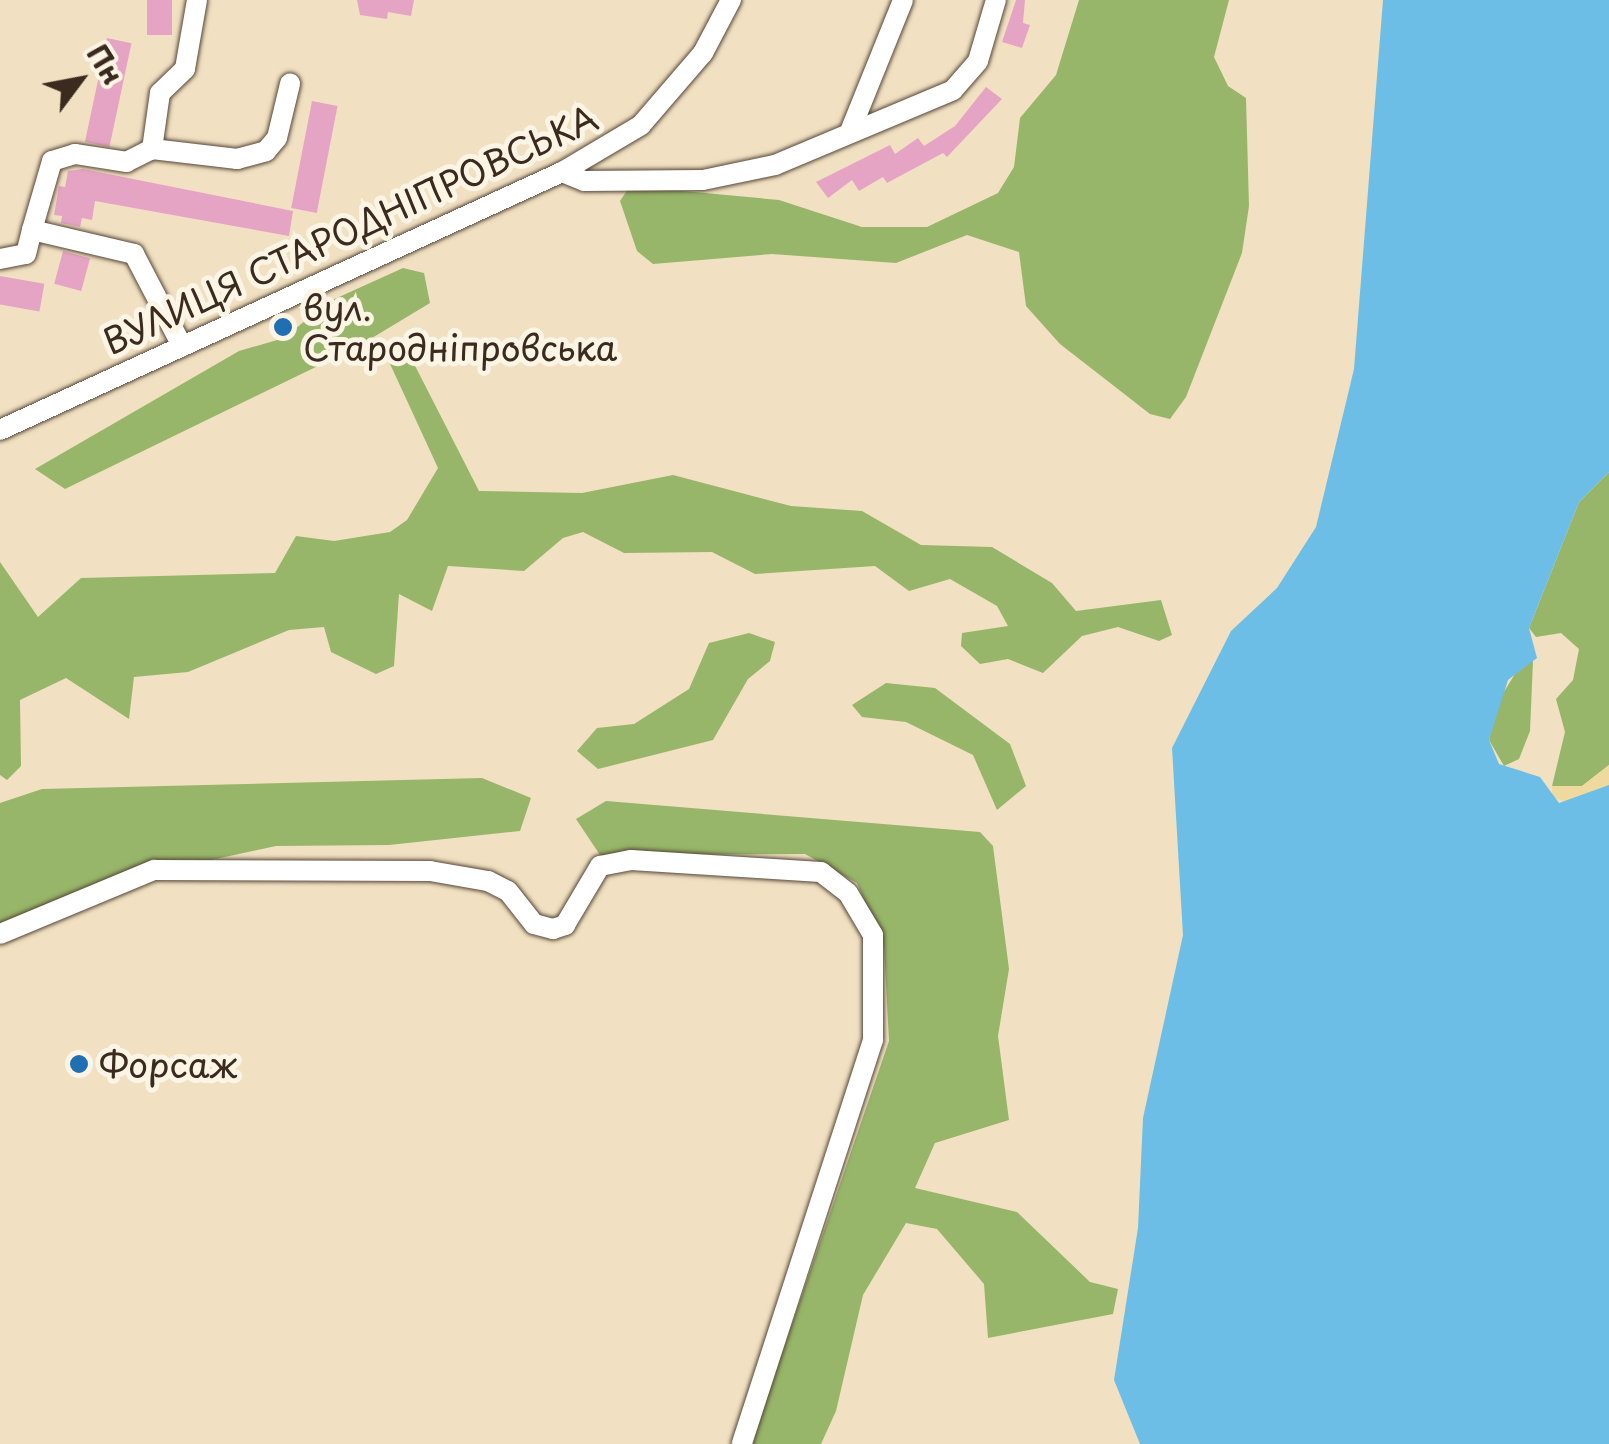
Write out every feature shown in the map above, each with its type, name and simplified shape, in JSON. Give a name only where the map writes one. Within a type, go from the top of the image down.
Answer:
[{"type":"street","points":[[152,149],[160,92],[186,69],[198,0]]},
{"type":"street","name":"ВУЛИЦЯ СТАРОДНІПРОВСЬКА","points":[[0,430],[562,172],[641,125],[703,54],[731,0]]},
{"type":"street","points":[[851,129],[903,0]]},
{"type":"street","points":[[562,172],[584,181],[628,182],[752,173],[953,90],[978,60],[996,0]]},
{"type":"street","points":[[0,258],[26,254],[52,161],[75,154],[127,162],[152,149],[245,159],[266,151],[277,138],[290,84]]},
{"type":"street","points":[[32,230],[134,254],[182,346]]},
{"type":"street","points":[[0,934],[154,870],[430,871],[488,881],[508,891],[534,924],[552,929],[565,925],[600,866],[630,860],[821,872],[848,893],[872,935],[873,1040],[742,1444]]},
{"type":"green space","points":[[1079,0],[1229,0],[1214,57],[1228,86],[1246,98],[1249,206],[1242,253],[1186,397],[1170,419],[1150,414],[1060,344],[1026,306],[1019,252],[967,235],[896,263],[772,254],[653,264],[637,251],[620,201],[630,186],[779,200],[862,227],[927,227],[998,193],[1014,167],[1020,118],[1056,75]]},
{"type":"green space","points":[[403,268],[424,273],[430,303],[357,347],[65,489],[35,469],[239,351],[284,338],[328,302]]},
{"type":"green space","points":[[407,350],[479,491],[582,493],[673,475],[791,506],[862,511],[921,545],[992,547],[1052,583],[1076,611],[1161,600],[1172,635],[1159,641],[1118,627],[1082,636],[1043,673],[1008,659],[980,664],[961,646],[962,633],[1008,626],[997,606],[950,579],[909,591],[875,566],[755,574],[712,552],[624,553],[583,532],[563,538],[524,571],[448,566],[432,611],[399,594],[394,666],[376,674],[331,652],[324,627],[289,630],[188,672],[134,677],[129,719],[66,678],[20,700],[21,766],[7,780],[0,775],[0,562],[38,617],[81,578],[275,573],[296,536],[334,541],[390,532],[407,520],[438,468],[385,353]]},
{"type":"green space","points":[[1609,472],[1609,765],[1582,786],[1561,788],[1552,786],[1565,732],[1556,699],[1573,680],[1579,649],[1561,633],[1536,637],[1529,628],[1579,502]]},
{"type":"green space","points":[[749,633],[775,642],[770,661],[748,679],[713,740],[598,769],[577,751],[597,728],[634,724],[689,689],[709,643]]},
{"type":"green space","points":[[1533,661],[1530,731],[1519,759],[1504,766],[1489,740],[1500,698],[1520,666]]},
{"type":"green space","points":[[886,683],[935,688],[1010,744],[1026,786],[997,810],[973,755],[906,722],[862,717],[852,705]]},
{"type":"green space","points":[[482,778],[531,798],[520,831],[389,845],[276,846],[170,869],[0,940],[0,803],[42,789]]},
{"type":"green space","points":[[606,801],[980,832],[993,846],[1009,969],[998,1036],[1009,1120],[935,1143],[915,1188],[1017,1212],[1090,1282],[1118,1289],[1113,1314],[988,1338],[984,1284],[937,1229],[906,1223],[863,1295],[836,1411],[821,1444],[751,1444],[889,1041],[884,948],[857,883],[805,854],[600,855],[576,819]]},
{"type":"sand","points":[[1609,765],[1609,785],[1571,803],[1552,797],[1552,786],[1582,786]]},
{"type":"water","points":[[1383,0],[1609,0],[1609,472],[1579,502],[1529,628],[1537,658],[1508,680],[1489,740],[1499,764],[1540,777],[1559,803],[1609,785],[1609,1444],[1140,1444],[1114,1380],[1138,1228],[1143,1118],[1183,935],[1172,748],[1231,631],[1277,588],[1316,527],[1354,369]]},
{"type":"building","points":[[147,0],[172,0],[172,35],[147,35]]},
{"type":"building","points":[[357,0],[414,0],[411,16],[388,12],[387,19],[360,15]]},
{"type":"building","points":[[1016,0],[1025,0],[1023,23],[1030,25],[1022,48],[1002,42]]},
{"type":"building","points":[[107,38],[131,43],[109,147],[85,142]]},
{"type":"building","points":[[986,87],[1002,99],[947,157],[943,153],[887,183],[883,177],[859,191],[852,180],[828,198],[816,182],[890,145],[895,154],[918,138],[924,146],[955,126]]},
{"type":"building","points":[[312,101],[338,106],[317,213],[291,208]]},
{"type":"building","points":[[83,169],[293,211],[289,236],[95,201],[92,220],[82,218],[80,227],[61,223],[62,216],[54,215],[59,186],[65,187],[68,171]]},
{"type":"building","points":[[63,251],[90,258],[81,291],[54,284]]},
{"type":"building","points":[[0,276],[44,284],[39,311],[0,304]]},
{"type":"place","name":"вул. Стародніпровська","points":[[283,327]]},
{"type":"place","name":"Форсаж","points":[[79,1064]]}]
